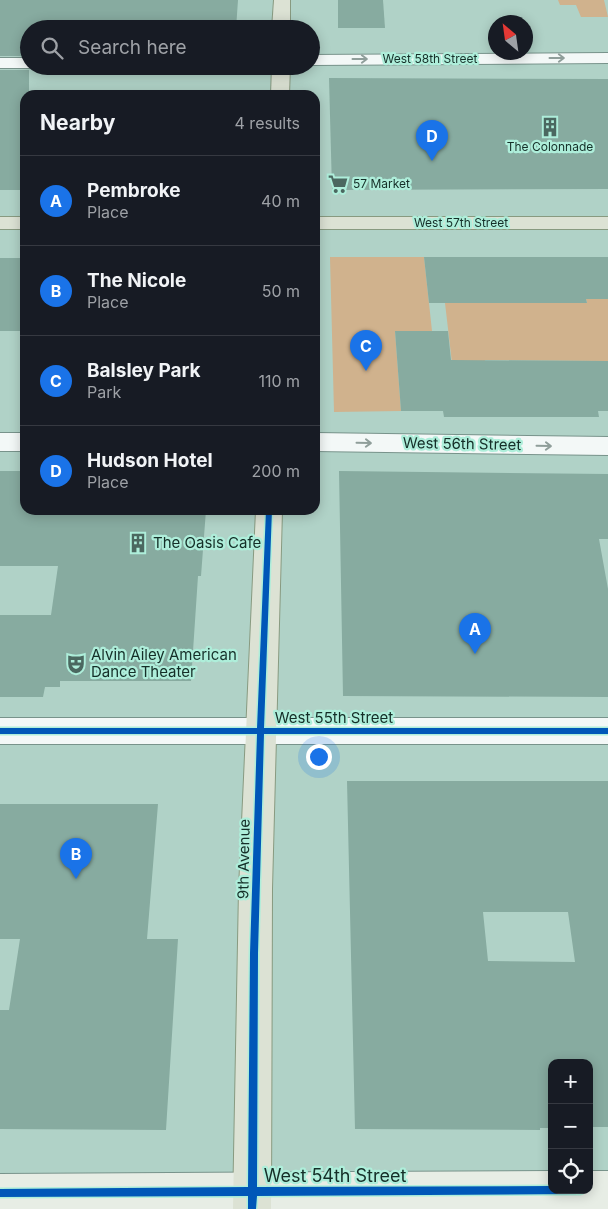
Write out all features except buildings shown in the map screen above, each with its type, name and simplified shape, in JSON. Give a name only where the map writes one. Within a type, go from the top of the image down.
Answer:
[{"type":"main road","points":[[281,20],[282,0]]},
{"type":"main road","points":[[280,90],[281,75]]},
{"type":"main road","points":[[0,223],[20,223]]},
{"type":"main road","name":"West 57th Street","points":[[320,223],[608,223]]},
{"type":"main road","name":"9th Avenue","points":[[252,1200],[253,1016],[259,730],[269,515]]},
{"type":"main road","points":[[593,1190],[608,1190]]},
{"type":"main road","name":"West 54th Street","points":[[0,1193],[252,1200],[548,1191]]},
{"type":"street","name":"West 58th Street","points":[[320,60],[608,58]]},
{"type":"street","points":[[0,63],[20,63]]},
{"type":"street","points":[[0,442],[20,442]]},
{"type":"street","name":"West 56th Street","points":[[320,442],[608,446]]},
{"type":"street","name":"West 55th Street","points":[[0,731],[608,731]]},
{"type":"shaded area","points":[[558,0],[604,0],[608,17],[581,17],[576,5],[560,5]]},
{"type":"shaded area","points":[[330,257],[424,257],[432,331],[395,331],[401,411],[334,412]]},
{"type":"shaded area","points":[[586,299],[608,299],[608,361],[485,360],[485,363],[452,363],[445,303],[587,303]]},
{"type":"cycle path","points":[[252,1209],[255,889],[269,515]]},
{"type":"cycle path","points":[[0,731],[608,731]]},
{"type":"cycle path","points":[[0,1193],[548,1190]]},
{"type":"place","name":"The Colonnade","points":[[550,127]]},
{"type":"place","name":"Hudson Hotel","points":[[432,161]]},
{"type":"place","name":"57 Market","points":[[338,184]]},
{"type":"place","name":"Balsley Park","points":[[366,371]]},
{"type":"place","name":"The Oasis Cafe","points":[[138,543]]},
{"type":"place","name":"Pembroke","points":[[475,654]]},
{"type":"place","name":"Alvin Ailey American Dance Theater","points":[[76,664]]},
{"type":"place","name":"The Nicole","points":[[76,879]]}]
